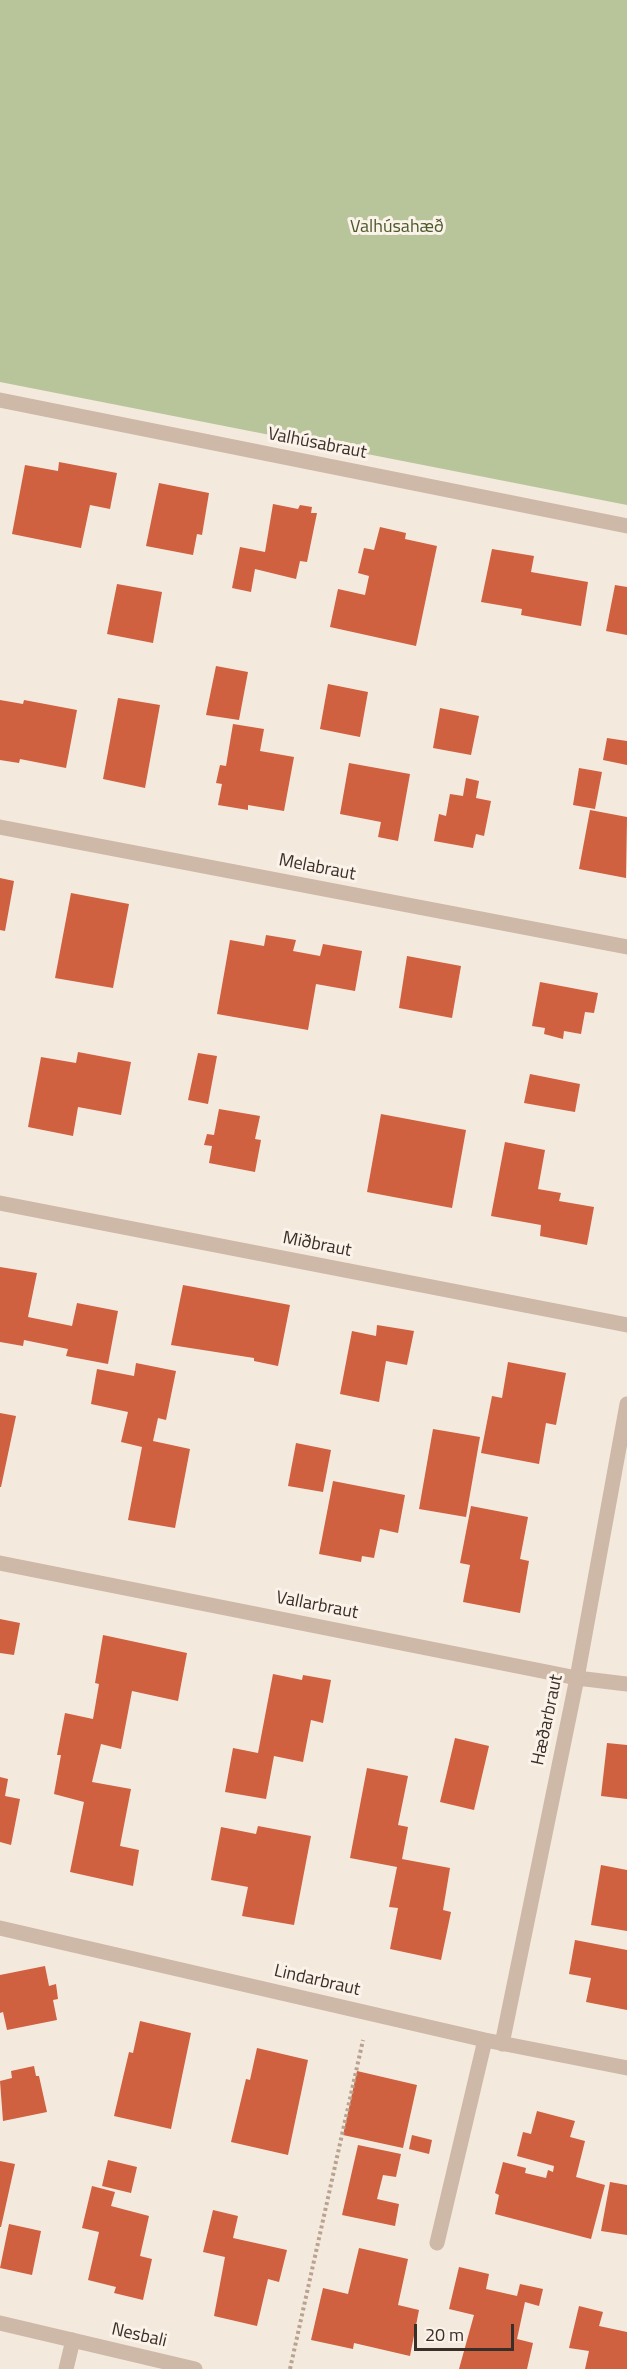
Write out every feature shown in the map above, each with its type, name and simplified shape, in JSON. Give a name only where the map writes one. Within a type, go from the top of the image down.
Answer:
[{"type":"street","name":"Valhúsabraut","points":[[0,400],[627,526]]},
{"type":"street","name":"Melabraut","points":[[0,827],[627,947]]},
{"type":"street","name":"Miðbraut","points":[[0,1203],[627,1325]]},
{"type":"street","name":"Hæðarbraut","points":[[502,2044],[577,1678],[627,1404]]},
{"type":"street","name":"Vallarbraut","points":[[0,1563],[577,1678],[627,1684]]},
{"type":"street","name":"Lindarbraut","points":[[0,1928],[502,2044],[627,2068]]},
{"type":"street","points":[[436,2243],[485,2040]]},
{"type":"street","name":"Nesbali","points":[[0,2323],[195,2369]]},
{"type":"street","points":[[66,2369],[73,2340]]},
{"type":"path","points":[[290,2369],[363,2040]]},
{"type":"green space","name":"Valhúsahæð","points":[[0,0],[627,0],[627,505],[0,382]]},
{"type":"building","points":[[59,462],[117,473],[110,509],[90,505],[81,548],[12,534],[25,465],[58,471]]},
{"type":"building","points":[[159,483],[209,493],[202,535],[197,534],[193,555],[146,546]]},
{"type":"building","points":[[273,504],[298,509],[300,505],[312,507],[311,513],[317,513],[307,562],[300,561],[296,579],[255,569],[251,592],[232,588],[240,547],[265,552]]},
{"type":"building","points":[[380,527],[406,533],[405,539],[437,546],[416,646],[330,627],[338,589],[365,595],[369,576],[358,573],[364,548],[374,550]]},
{"type":"building","points":[[492,549],[534,556],[531,572],[588,582],[581,626],[521,615],[522,609],[481,602]]},
{"type":"building","points":[[117,584],[162,592],[153,643],[107,634]]},
{"type":"building","points":[[615,585],[627,587],[627,635],[606,631]]},
{"type":"building","points":[[216,666],[248,672],[239,720],[206,715]]},
{"type":"building","points":[[328,684],[368,692],[360,737],[320,729]]},
{"type":"building","points":[[118,698],[160,705],[145,788],[103,779]]},
{"type":"building","points":[[0,700],[23,704],[24,700],[77,710],[66,768],[20,759],[19,763],[0,760]]},
{"type":"building","points":[[440,708],[479,716],[471,755],[433,748]]},
{"type":"building","points":[[233,724],[264,729],[260,751],[294,757],[284,811],[248,805],[248,810],[218,805],[222,784],[216,783],[220,765],[226,766]]},
{"type":"building","points":[[607,738],[627,741],[627,765],[603,760]]},
{"type":"building","points":[[349,763],[410,774],[398,841],[378,837],[381,822],[340,814]]},
{"type":"building","points":[[579,768],[602,772],[595,809],[573,805]]},
{"type":"building","points":[[466,778],[479,781],[476,798],[491,801],[484,836],[476,834],[473,848],[434,841],[439,814],[446,816],[450,794],[463,796]]},
{"type":"building","points":[[590,810],[627,817],[626,878],[579,869]]},
{"type":"building","points":[[0,878],[14,881],[5,931],[0,930]]},
{"type":"building","points":[[71,893],[129,904],[113,988],[55,978]]},
{"type":"building","points":[[266,935],[296,940],[293,951],[320,956],[323,944],[362,951],[355,991],[316,984],[308,1030],[217,1014],[230,940],[264,946]]},
{"type":"building","points":[[407,956],[461,966],[452,1018],[399,1008]]},
{"type":"building","points":[[540,982],[598,993],[594,1013],[585,1012],[581,1034],[564,1031],[563,1039],[544,1034],[545,1028],[532,1026]]},
{"type":"building","points":[[78,1052],[131,1062],[121,1115],[78,1107],[73,1136],[28,1127],[41,1057],[76,1063]]},
{"type":"building","points":[[198,1053],[217,1056],[208,1104],[188,1100]]},
{"type":"building","points":[[530,1074],[580,1084],[575,1112],[524,1103]]},
{"type":"building","points":[[219,1109],[260,1116],[255,1139],[261,1140],[255,1172],[209,1163],[212,1146],[204,1145],[207,1134],[214,1135]]},
{"type":"building","points":[[381,1114],[466,1130],[452,1208],[367,1192]]},
{"type":"building","points":[[505,1142],[545,1150],[538,1189],[561,1193],[559,1201],[594,1207],[587,1245],[540,1236],[541,1225],[491,1216]]},
{"type":"building","points":[[0,1267],[37,1273],[28,1317],[72,1326],[77,1303],[118,1311],[108,1364],[66,1356],[68,1349],[24,1340],[23,1346],[0,1342]]},
{"type":"building","points":[[183,1285],[290,1305],[278,1366],[254,1361],[254,1358],[171,1345]]},
{"type":"building","points":[[377,1325],[414,1331],[407,1365],[386,1361],[379,1402],[340,1394],[352,1331],[376,1336]]},
{"type":"building","points":[[508,1362],[566,1373],[556,1425],[546,1423],[539,1464],[481,1453],[492,1396],[502,1398]]},
{"type":"building","points":[[136,1363],[176,1371],[166,1420],[158,1418],[153,1441],[190,1449],[175,1528],[128,1520],[142,1447],[121,1442],[128,1412],[91,1404],[97,1369],[134,1376]]},
{"type":"building","points":[[0,1413],[16,1416],[1,1487],[0,1487]]},
{"type":"building","points":[[433,1429],[480,1437],[466,1517],[419,1509]]},
{"type":"building","points":[[296,1443],[331,1450],[323,1492],[288,1486]]},
{"type":"building","points":[[333,1481],[405,1495],[398,1533],[380,1529],[374,1558],[362,1556],[361,1562],[319,1554]]},
{"type":"building","points":[[471,1506],[528,1517],[520,1559],[529,1561],[520,1613],[463,1602],[470,1565],[460,1563]]},
{"type":"building","points":[[0,1619],[20,1623],[14,1655],[0,1653]]},
{"type":"building","points":[[103,1635],[187,1653],[178,1701],[132,1691],[121,1749],[101,1744],[92,1782],[131,1789],[120,1846],[139,1850],[133,1886],[70,1872],[84,1802],[54,1794],[61,1755],[57,1755],[65,1713],[93,1719],[99,1684],[95,1683]]},
{"type":"building","points":[[273,1674],[302,1680],[303,1675],[331,1680],[323,1723],[311,1720],[303,1762],[274,1756],[266,1799],[225,1792],[233,1748],[258,1753]]},
{"type":"building","points":[[455,1738],[489,1746],[474,1810],[440,1802]]},
{"type":"building","points":[[607,1743],[627,1745],[627,1799],[601,1796]]},
{"type":"building","points":[[367,1768],[408,1776],[398,1825],[408,1827],[402,1859],[450,1868],[443,1910],[451,1912],[441,1960],[390,1949],[398,1908],[389,1907],[397,1867],[350,1858]]},
{"type":"building","points":[[0,1777],[8,1779],[5,1796],[20,1799],[11,1845],[0,1842]]},
{"type":"building","points":[[258,1826],[311,1836],[294,1925],[242,1916],[248,1887],[211,1880],[221,1827],[256,1834]]},
{"type":"building","points":[[601,1865],[627,1870],[627,1931],[591,1925]]},
{"type":"building","points":[[575,1940],[627,1950],[627,2010],[586,2002],[591,1978],[569,1974]]},
{"type":"building","points":[[45,1966],[49,1986],[56,1984],[58,1999],[53,2000],[57,2020],[7,2030],[3,2012],[0,2013],[0,1975]]},
{"type":"building","points":[[140,2021],[191,2033],[171,2129],[114,2116],[129,2052],[133,2053]]},
{"type":"building","points":[[257,2048],[308,2060],[288,2155],[231,2142],[246,2079],[250,2080]]},
{"type":"building","points":[[34,2066],[36,2076],[39,2076],[47,2112],[3,2121],[0,2081],[12,2078],[11,2071]]},
{"type":"building","points":[[357,2071],[417,2085],[403,2148],[343,2135]]},
{"type":"building","points":[[537,2111],[575,2121],[570,2137],[585,2141],[576,2177],[605,2185],[591,2239],[495,2214],[499,2195],[495,2193],[503,2162],[526,2168],[525,2173],[546,2178],[548,2170],[553,2172],[554,2166],[517,2156],[523,2132],[531,2134]]},
{"type":"building","points":[[412,2135],[432,2140],[429,2154],[409,2149]]},
{"type":"building","points":[[358,2145],[401,2154],[396,2177],[383,2175],[377,2199],[399,2204],[395,2226],[342,2215]]},
{"type":"building","points":[[108,2160],[137,2167],[131,2193],[102,2186]]},
{"type":"building","points":[[0,2161],[15,2164],[1,2227],[0,2227]]},
{"type":"building","points":[[610,2182],[627,2185],[627,2235],[601,2231]]},
{"type":"building","points":[[92,2186],[115,2192],[111,2206],[149,2216],[140,2256],[152,2259],[143,2300],[114,2293],[116,2287],[88,2280],[99,2232],[82,2228]]},
{"type":"building","points":[[213,2210],[238,2216],[233,2238],[287,2250],[279,2282],[268,2279],[257,2326],[214,2316],[225,2257],[203,2252]]},
{"type":"building","points":[[9,2224],[41,2231],[32,2275],[0,2268]]},
{"type":"building","points":[[359,2248],[408,2259],[398,2305],[419,2310],[410,2356],[354,2343],[353,2349],[311,2340],[323,2288],[348,2294]]},
{"type":"building","points":[[459,2267],[489,2274],[486,2289],[517,2296],[520,2284],[543,2289],[539,2306],[525,2302],[517,2339],[533,2343],[527,2369],[459,2369],[474,2315],[449,2309]]},
{"type":"building","points":[[579,2306],[603,2312],[599,2326],[627,2332],[627,2369],[585,2369],[589,2351],[569,2348]]}]
